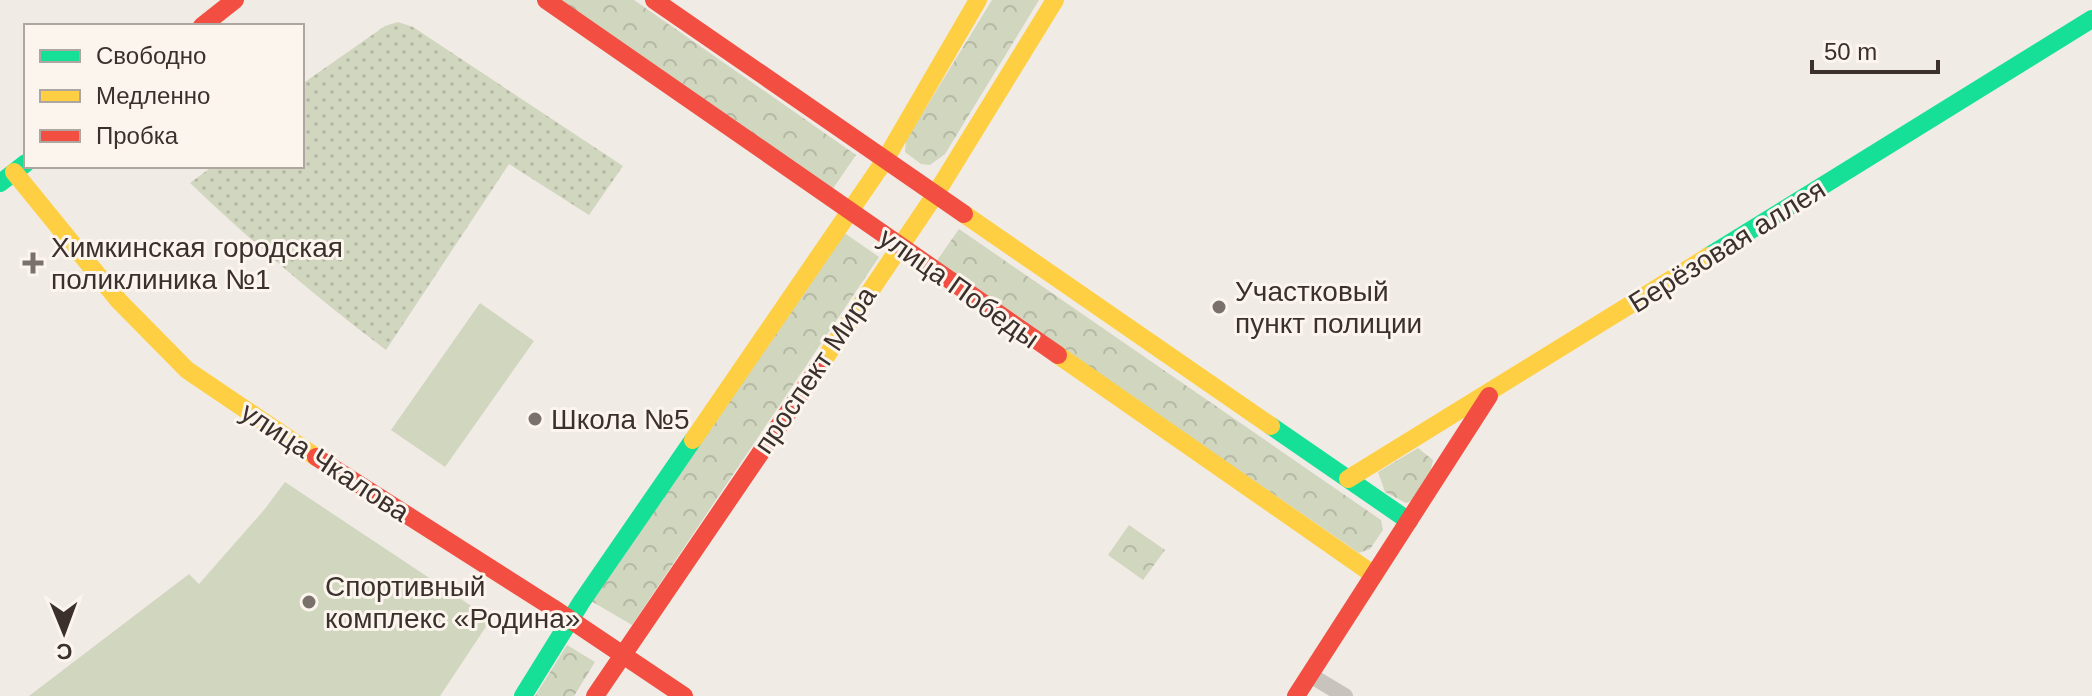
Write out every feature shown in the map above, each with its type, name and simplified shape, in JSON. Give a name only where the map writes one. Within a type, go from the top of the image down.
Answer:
[{"type":"street","points":[[205,24],[235,0]]},
{"type":"street","name":"улица Победы","points":[[546,0],[1374,575]]},
{"type":"street","points":[[654,0],[1193,369],[1409,521]]},
{"type":"street","points":[[523,696],[570,619],[885,160],[978,0]]},
{"type":"street","name":"проспект Мира","points":[[595,696],[935,195],[1055,0]]},
{"type":"street","name":"Берёзовая аллея","points":[[1296,696],[1492,392],[2092,19]]},
{"type":"street","name":"улица Чкалова","points":[[13,173],[129,313],[187,370],[292,442],[570,619],[684,696]]},
{"type":"street","points":[[1348,479],[1492,392]]},
{"type":"street","points":[[1310,675],[1345,696]]},
{"type":"green space","points":[[559,0],[634,0],[856,155],[832,190]]},
{"type":"green space","points":[[992,0],[1039,0],[945,154],[930,165],[921,164],[905,152],[906,140]]},
{"type":"green space","points":[[398,22],[413,27],[623,166],[589,215],[509,164],[386,350],[286,270],[190,183],[210,168],[304,168],[304,83],[385,26]]},
{"type":"green space","points":[[959,229],[1381,520],[1383,530],[1370,549],[1359,553],[936,262]]},
{"type":"green space","points":[[843,232],[879,257],[632,625],[591,601]]},
{"type":"green space","points":[[480,303],[534,341],[445,467],[391,430]]},
{"type":"green space","points":[[1418,448],[1433,460],[1432,467],[1422,492],[1406,503],[1385,492],[1378,472]]},
{"type":"green space","name":"Спортивный комплекс «Родина»","points":[[285,482],[491,619],[440,696],[29,696],[189,574],[199,584]]},
{"type":"green space","points":[[1129,525],[1165,550],[1143,580],[1108,555]]},
{"type":"green space","points":[[567,645],[595,662],[574,696],[535,696]]},
{"type":"traffic: fast","points":[[1709,256],[2092,19]]},
{"type":"traffic: fast","points":[[0,183],[24,165]]},
{"type":"traffic: fast","points":[[1271,426],[1409,521]]},
{"type":"traffic: fast","points":[[523,696],[582,601],[693,440]]},
{"type":"traffic: slow","points":[[693,440],[885,160],[978,0]]},
{"type":"traffic: slow","points":[[821,364],[935,195],[1055,0]]},
{"type":"traffic: slow","points":[[14,172],[119,301],[187,370],[316,457]]},
{"type":"traffic: slow","points":[[964,214],[1271,426]]},
{"type":"traffic: slow","points":[[1348,479],[1709,256]]},
{"type":"traffic: slow","points":[[1058,355],[1374,575]]},
{"type":"traffic: jam","points":[[205,24],[235,0]]},
{"type":"traffic: jam","points":[[546,0],[1058,355]]},
{"type":"traffic: jam","points":[[654,0],[964,214]]},
{"type":"traffic: jam","points":[[595,696],[821,364]]},
{"type":"traffic: jam","points":[[1296,696],[1489,396]]},
{"type":"traffic: jam","points":[[316,457],[553,608],[684,696]]},
{"type":"place","name":"Химкинская городская поликлиника №1","points":[[33,263]]},
{"type":"place","name":"Участковый пункт полиции","points":[[1219,307]]},
{"type":"place","name":"Школа №5","points":[[535,419]]},
{"type":"place","name":"Спортивный комплекс «Родина»","points":[[309,602]]}]
